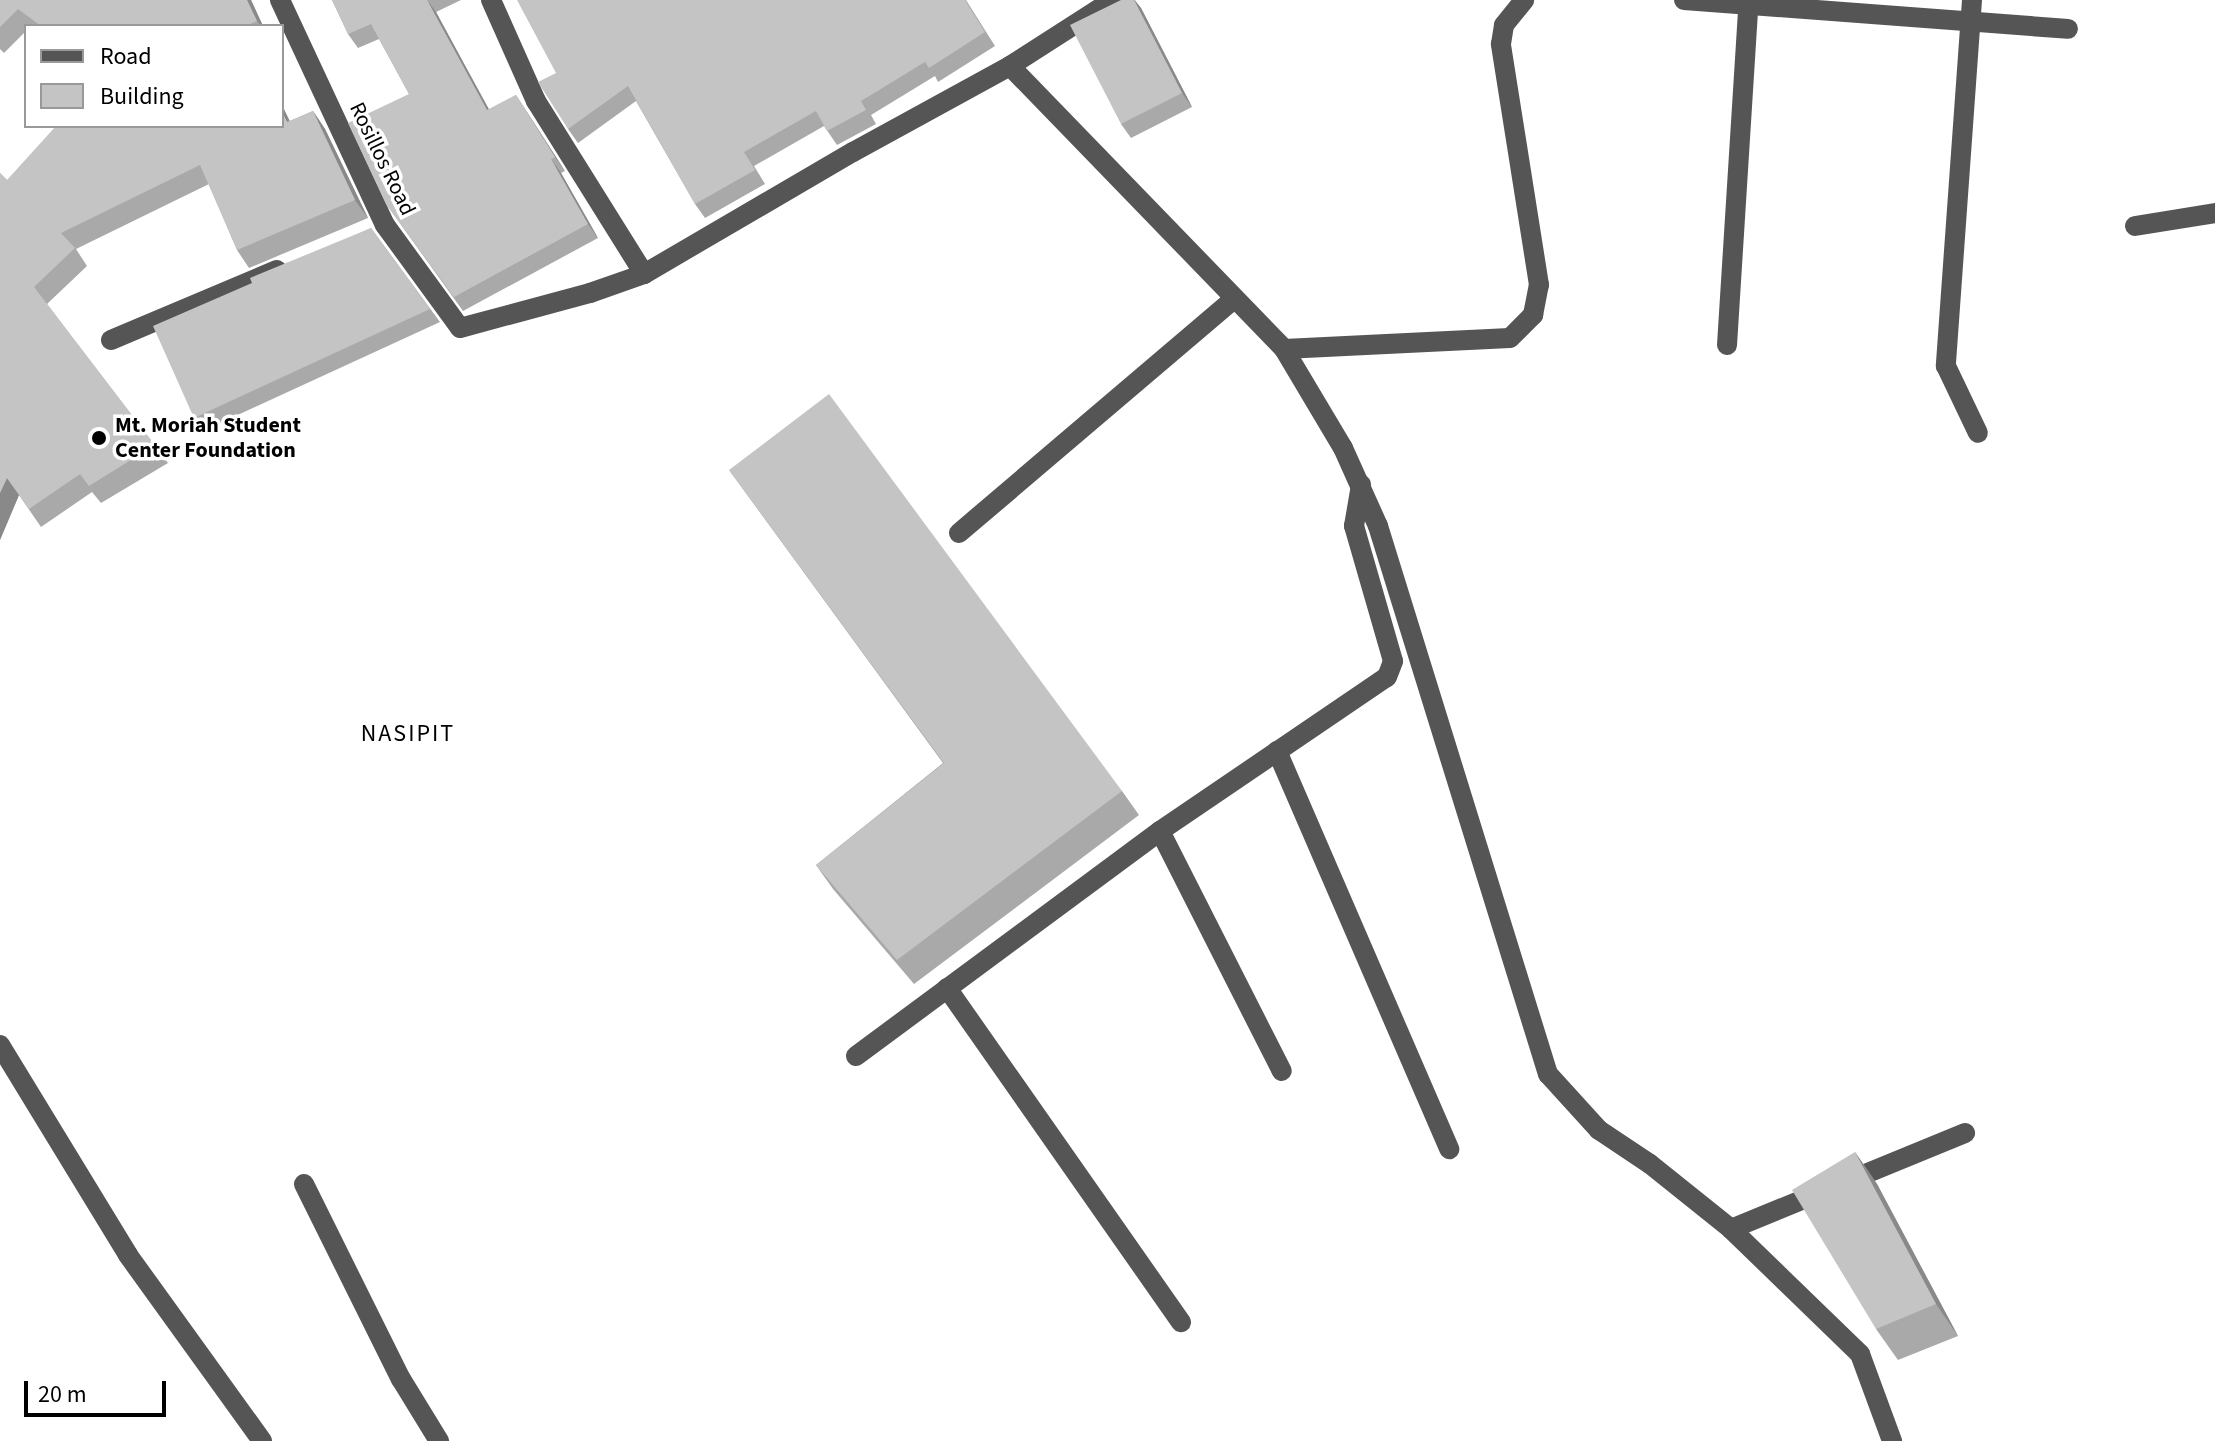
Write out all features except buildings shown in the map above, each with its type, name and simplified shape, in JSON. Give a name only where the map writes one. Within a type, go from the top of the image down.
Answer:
[{"type":"street","name":"Rosillos Road","points":[[280,0],[377,228],[460,328],[590,293],[644,274]]},
{"type":"street","points":[[492,1],[536,101],[644,274],[853,152],[1010,66],[1113,0]]},
{"type":"street","points":[[1284,349],[1510,338],[1533,315],[1539,285],[1501,44],[1504,25],[1524,0]]},
{"type":"street","points":[[1684,0],[1749,2],[2068,29]]},
{"type":"street","points":[[1972,0],[1946,366],[1978,433]]},
{"type":"street","points":[[1727,345],[1749,2]]},
{"type":"street","points":[[1010,66],[1284,349],[1361,485],[1397,582],[1548,1074],[1599,1130],[1650,1164],[1731,1229],[1860,1354],[1892,1441]]},
{"type":"street","points":[[2135,226],[2215,213]]},
{"type":"street","points":[[111,340],[298,261]]},
{"type":"street","points":[[959,533],[1235,298]]},
{"type":"street","points":[[856,1056],[1160,831],[1387,677],[1393,661],[1354,526],[1361,485]]},
{"type":"street","points":[[1277,751],[1449,1149]]},
{"type":"street","points":[[1160,831],[1282,1071]]},
{"type":"street","points":[[947,988],[1181,1322]]},
{"type":"street","points":[[0,1045],[128,1255],[262,1441]]},
{"type":"street","points":[[1731,1229],[1965,1133]]},
{"type":"street","points":[[304,1184],[401,1379],[439,1441]]},
{"type":"place","name":"Mt. Moriah Student Center Foundation","points":[[99,438]]},
{"type":"district","name":"NASIPIT","points":[[408,734]]}]
